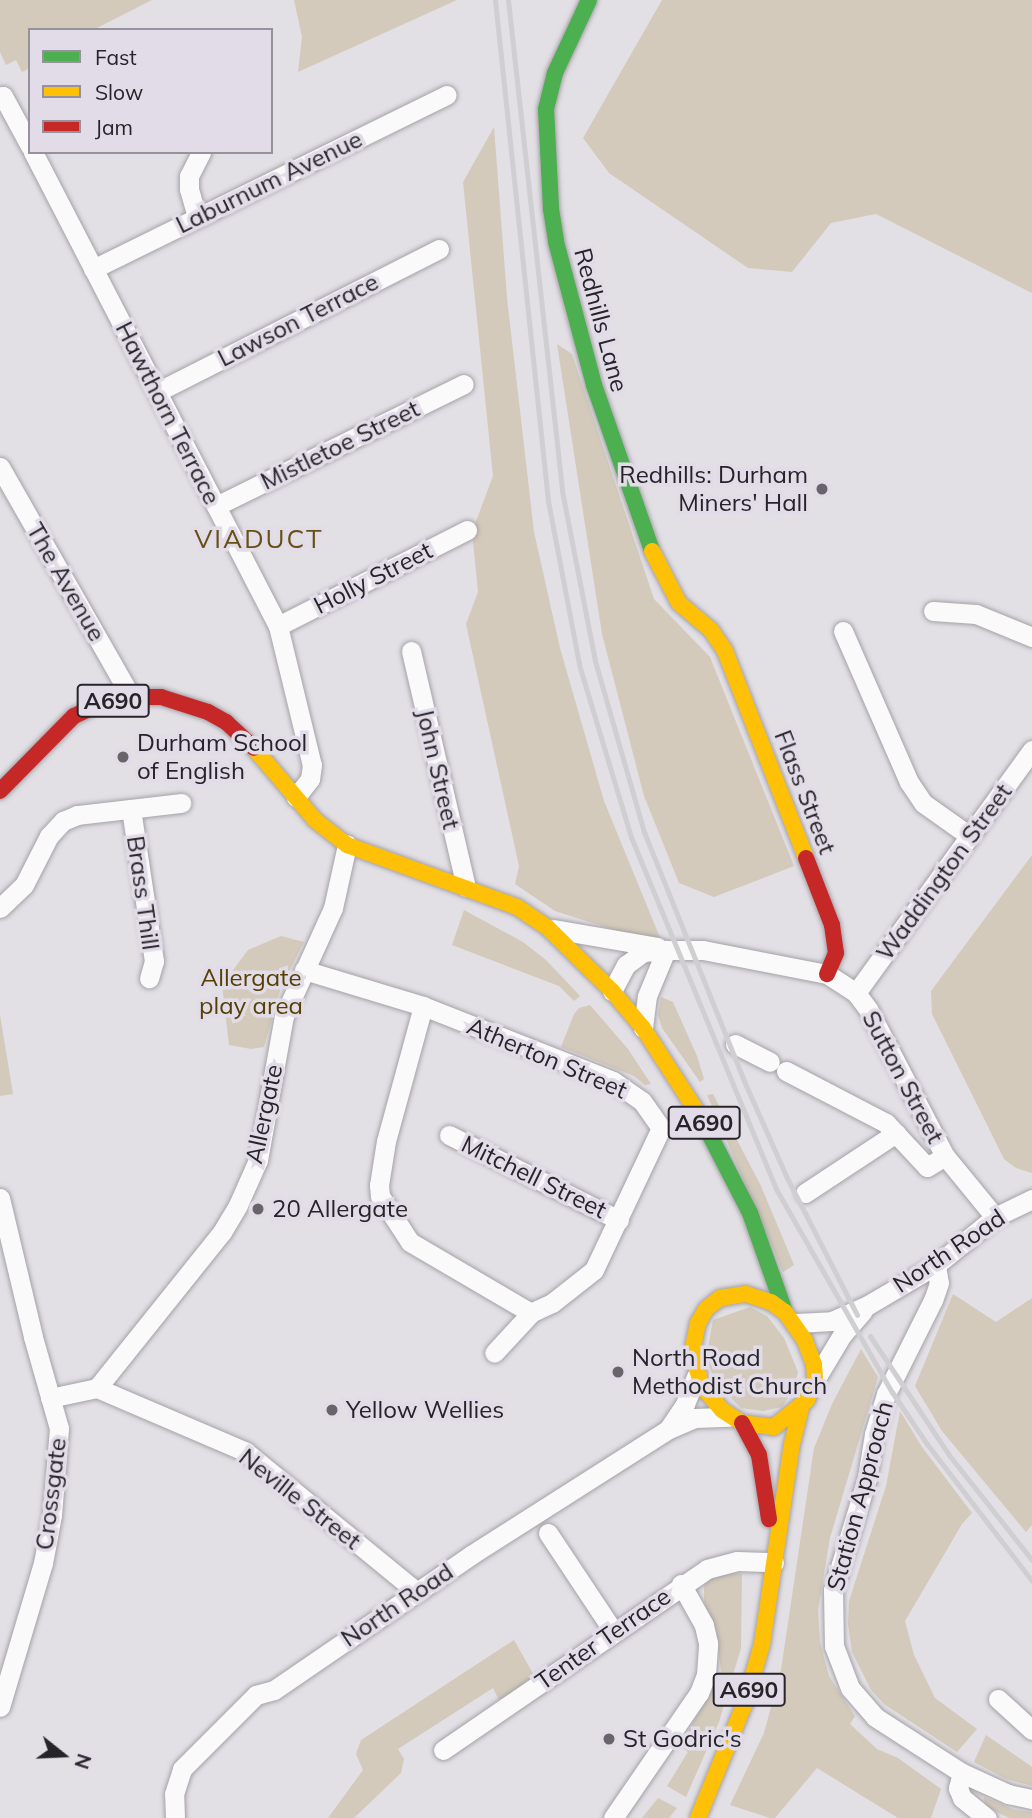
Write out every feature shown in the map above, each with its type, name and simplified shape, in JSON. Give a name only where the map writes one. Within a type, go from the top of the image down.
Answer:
[{"type":"main road","name":"Redhills Lane","points":[[589,0],[555,73],[546,109],[550,196],[556,242],[594,385],[620,467],[656,562],[679,603],[711,629]]},
{"type":"main road","name":"Flass Street","points":[[711,629],[725,651],[832,925],[836,953],[827,974]]},
{"type":"main road","name":"A690","points":[[0,791],[30,756],[74,716],[102,703],[131,697],[161,697],[226,722],[248,741],[329,834],[347,845]]},
{"type":"main road","name":"Sutton Street","points":[[347,845],[517,907],[548,928]]},
{"type":"main road","name":"A690","points":[[548,928],[612,991],[643,1028],[690,1098],[754,1224],[791,1318],[809,1352],[815,1380],[801,1408],[792,1444],[762,1644],[745,1703],[699,1816]]},
{"type":"main road","points":[[748,1254],[754,1224]]},
{"type":"main road","points":[[734,1295],[741,1276]]},
{"type":"main road","points":[[697,1375],[692,1353],[698,1323],[706,1309],[720,1298],[734,1295],[759,1296],[791,1318]]},
{"type":"main road","name":"A690","points":[[697,1375],[707,1395],[738,1420],[756,1443],[762,1465],[774,1562]]},
{"type":"main road","points":[[738,1420],[774,1427],[801,1408]]},
{"type":"street","name":"Laburnum Avenue","points":[[93,269],[446,95]]},
{"type":"street","points":[[2,96],[28,142]]},
{"type":"street","name":"Hawthorn Terrace","points":[[34,154],[159,391],[278,626],[312,765],[310,779],[296,797]]},
{"type":"street","points":[[197,217],[188,189],[189,176],[200,154]]},
{"type":"street","name":"Lawson Terrace","points":[[159,391],[439,249]]},
{"type":"street","name":"Mistletoe Street","points":[[216,506],[464,384]]},
{"type":"street","name":"The Avenue","points":[[0,467],[131,697]]},
{"type":"street","name":"Holly Street","points":[[278,626],[467,530]]},
{"type":"street","points":[[933,611],[976,614],[1032,637]]},
{"type":"street","points":[[844,631],[909,782],[923,803],[968,835]]},
{"type":"street","name":"John Street","points":[[411,651],[466,887]]},
{"type":"street","name":"Waddington Street","points":[[856,993],[1032,750]]},
{"type":"street","points":[[0,908],[24,885],[49,836],[63,821],[77,815],[181,803]]},
{"type":"street","name":"Brass Thill","points":[[131,809],[154,961],[149,978]]},
{"type":"street","name":"Allergate","points":[[97,1388],[222,1232],[238,1205],[258,1160],[279,1035],[304,970],[333,908],[347,845]]},
{"type":"street","name":"Sutton Street","points":[[548,928],[666,950]]},
{"type":"street","points":[[643,1028],[647,996],[666,950]]},
{"type":"street","name":"Sutton Street","points":[[612,991],[626,965],[643,952],[666,950],[703,950],[827,974],[856,993],[877,1023],[945,1156],[995,1217]]},
{"type":"street","name":"Atherton Street","points":[[304,970],[423,1006],[613,1081],[642,1101],[661,1128],[594,1270],[552,1303],[531,1313],[494,1353]]},
{"type":"street","points":[[423,1006],[386,1141],[379,1185],[380,1196],[410,1242],[531,1313]]},
{"type":"street","points":[[735,1044],[876,1117],[896,1133],[927,1167],[945,1156]]},
{"type":"street","points":[[804,1193],[896,1133]]},
{"type":"street","name":"Mitchell Street","points":[[449,1135],[619,1220]]},
{"type":"street","name":"Crossgate","points":[[0,1198],[9,1281],[59,1428],[52,1515],[34,1596],[0,1707]]},
{"type":"street","name":"North Road","points":[[791,1318],[832,1321],[868,1305],[936,1265],[995,1217],[1032,1199]]},
{"type":"street","name":"Station Approach","points":[[936,1265],[939,1283],[933,1300],[886,1394],[858,1513],[833,1590],[831,1619],[841,1669],[863,1705],[912,1743],[962,1773],[1008,1794],[1032,1799]]},
{"type":"street","name":"North Road","points":[[815,1380],[842,1335],[868,1305]]},
{"type":"street","name":"North Road","points":[[669,1429],[692,1391],[697,1375]]},
{"type":"street","points":[[50,1398],[97,1388]]},
{"type":"street","name":"Neville Street","points":[[97,1388],[246,1452],[417,1592]]},
{"type":"street","name":"North Road","points":[[174,1818],[174,1794],[181,1769],[256,1695],[274,1690],[417,1592],[669,1429],[695,1418],[738,1420]]},
{"type":"street","points":[[548,1533],[613,1631]]},
{"type":"street","name":"Tenter Terrace","points":[[443,1750],[681,1584],[721,1563],[774,1562]]},
{"type":"street","points":[[613,1818],[699,1693],[706,1675],[708,1643],[704,1625],[681,1584]]},
{"type":"street","points":[[998,1699],[1032,1730]]},
{"type":"street","points":[[962,1773],[958,1788],[962,1798],[987,1818]]},
{"type":"green space","points":[[0,0],[152,0],[97,28],[28,28],[28,69],[22,72],[16,60],[6,65],[0,52]]},
{"type":"green space","points":[[294,0],[457,0],[298,72],[302,37]]},
{"type":"green space","points":[[662,0],[1032,0],[1032,293],[876,214],[831,223],[792,272],[748,268],[609,173],[583,138]]},
{"type":"green space","points":[[494,127],[507,298],[534,532],[560,648],[604,801],[661,940],[630,935],[555,911],[515,884],[519,866],[466,624],[478,592],[472,532],[493,476],[463,182]]},
{"type":"green space","points":[[557,344],[572,354],[654,599],[710,657],[794,866],[714,897],[679,883],[644,796],[602,634]]},
{"type":"green space","points":[[1032,855],[1032,1173],[1016,1168],[1004,1159],[932,1014],[931,991]]},
{"type":"green space","points":[[464,910],[523,942],[546,960],[580,996],[574,1001],[559,986],[452,945]]},
{"type":"green space","name":"Allergate play area","points":[[281,936],[304,942],[281,987],[264,1047],[251,1049],[229,1045],[222,985],[248,950]]},
{"type":"green space","points":[[661,997],[673,1002],[697,1056],[704,1079],[700,1082],[662,1028],[658,1015]]},
{"type":"green space","points":[[590,1005],[628,1049],[651,1084],[645,1085],[634,1076],[561,1047],[574,1014],[579,1008]]},
{"type":"green space","points":[[0,1015],[13,1094],[0,1096]]},
{"type":"green space","points":[[713,1094],[761,1186],[794,1265],[783,1272],[707,1095]]},
{"type":"green space","points":[[953,1294],[996,1322],[1032,1298],[1032,1525],[1026,1532],[942,1431],[915,1386]]},
{"type":"green space","points":[[750,1307],[767,1316],[784,1338],[798,1372],[793,1390],[782,1407],[763,1411],[741,1408],[717,1384],[706,1359],[713,1320]]},
{"type":"green space","points":[[861,1349],[878,1377],[830,1538],[818,1610],[820,1642],[829,1676],[855,1716],[850,1724],[877,1749],[898,1758],[941,1789],[931,1818],[898,1818],[817,1768],[775,1818],[770,1818],[730,1805],[764,1733],[781,1670],[814,1448],[832,1404]]},
{"type":"green space","points":[[900,1411],[922,1447],[972,1513],[962,1524],[905,1621],[914,1655],[935,1698],[977,1729],[957,1752],[884,1704],[871,1690],[852,1652],[848,1624],[849,1601],[886,1486]]},
{"type":"green space","points":[[732,1573],[742,1574],[741,1648],[719,1722],[686,1797],[667,1786],[688,1752],[680,1746],[721,1672],[716,1628],[704,1602],[704,1587],[709,1578]]},
{"type":"green space","points":[[514,1640],[539,1684],[499,1700],[493,1688],[398,1749],[404,1759],[401,1773],[354,1818],[328,1818],[363,1770],[356,1754],[361,1740]]},
{"type":"green space","points":[[986,1735],[1032,1767],[1032,1786],[1006,1779],[974,1762]]},
{"type":"green space","points":[[984,1797],[1015,1810],[1032,1812],[1032,1818],[1009,1818],[985,1806]]},
{"type":"green space","points":[[658,1798],[677,1808],[669,1818],[642,1818]]},
{"type":"railway","points":[[495,0],[548,501],[580,668],[631,837],[776,1189],[892,1392],[927,1444],[1032,1581]]},
{"type":"railway","points":[[508,0],[562,491],[595,661],[644,832],[744,1081],[786,1176],[857,1315]]},
{"type":"railway","points":[[870,1336],[949,1455],[1032,1560]]},
{"type":"traffic: fast","points":[[589,0],[555,73],[546,109],[551,209],[556,242],[594,385],[652,551]]},
{"type":"traffic: fast","points":[[701,1118],[750,1213],[785,1312]]},
{"type":"traffic: slow","points":[[652,551],[679,603],[711,630],[725,651],[806,858]]},
{"type":"traffic: slow","points":[[254,748],[315,820],[347,845],[517,907],[548,928],[612,991],[643,1028],[701,1118]]},
{"type":"traffic: slow","points":[[746,1294],[771,1302],[785,1312],[805,1341],[814,1364],[815,1380],[807,1400],[774,1427],[742,1423],[722,1410],[702,1386],[692,1353],[698,1323],[706,1309],[720,1298],[746,1294]]},
{"type":"traffic: slow","points":[[698,1818],[745,1703],[762,1644],[792,1444],[801,1408]]},
{"type":"traffic: jam","points":[[0,791],[74,716],[102,703],[131,697],[161,697],[208,712],[226,722],[254,748]]},
{"type":"traffic: jam","points":[[806,858],[832,925],[836,953],[827,974]]},
{"type":"traffic: jam","points":[[742,1423],[759,1455],[769,1519]]},
{"type":"place","name":"Redhills: Durham Miners' Hall","points":[[822,489]]},
{"type":"place","name":"Durham School of English","points":[[123,757]]},
{"type":"place","name":"20 Allergate","points":[[258,1209]]},
{"type":"place","name":"North Road Methodist Church","points":[[618,1372]]},
{"type":"place","name":"Yellow Wellies","points":[[332,1410]]},
{"type":"place","name":"St Godric's","points":[[609,1739]]},
{"type":"district","name":"VIADUCT","points":[[259,539]]}]
